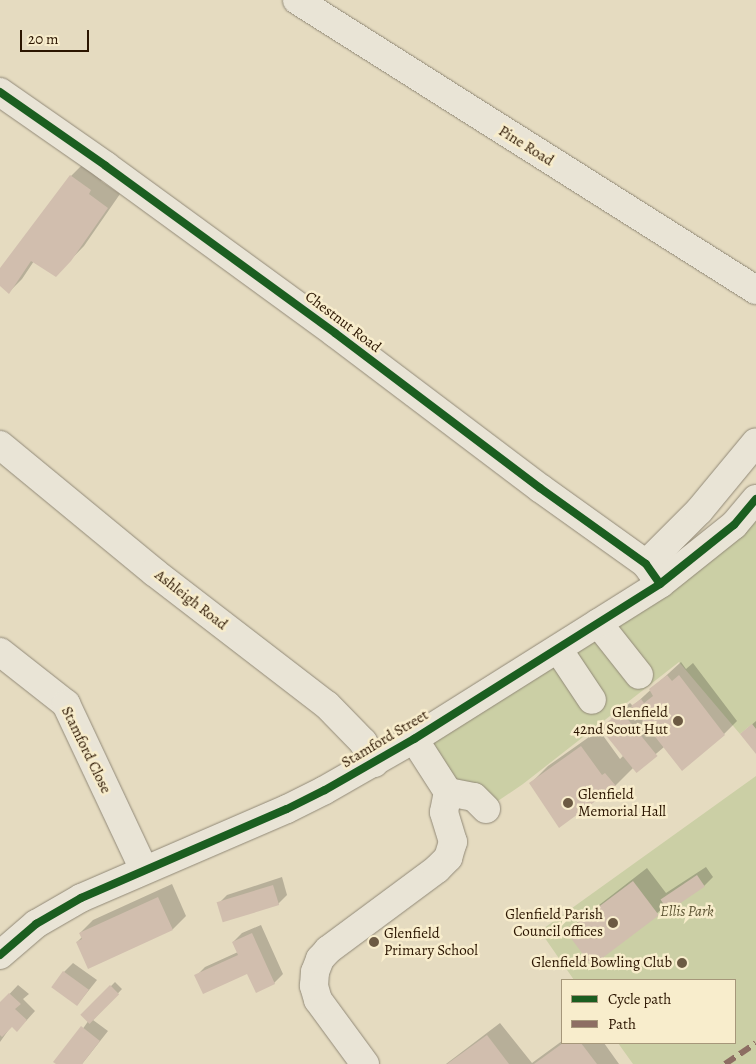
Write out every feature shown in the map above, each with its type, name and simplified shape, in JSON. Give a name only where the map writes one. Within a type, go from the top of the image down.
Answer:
[{"type":"street","name":"Pine Road","points":[[297,0],[756,290]]},
{"type":"street","name":"Chestnut Road","points":[[0,92],[106,166],[335,333],[653,574]]},
{"type":"street","points":[[653,574],[699,511],[756,442]]},
{"type":"street","name":"Ashleigh Road","points":[[0,445],[154,572],[327,705],[363,742],[374,763]]},
{"type":"street","name":"Stamford Street","points":[[0,955],[36,924],[81,898],[286,809],[414,740],[598,623],[653,574],[734,525],[756,499]]},
{"type":"street","points":[[598,623],[639,675]]},
{"type":"street","points":[[558,649],[592,700]]},
{"type":"street","name":"Stamford Close","points":[[0,652],[66,704],[144,870]]},
{"type":"street","points":[[365,1064],[318,1000],[314,986],[315,972],[320,959],[328,950],[437,870],[448,858],[453,842],[444,812],[448,792],[414,740]]},
{"type":"street","points":[[448,792],[474,797],[486,809]]},
{"type":"green space","points":[[756,499],[756,729],[752,724],[740,734],[679,662],[523,784],[486,809],[414,739]]},
{"type":"green space","name":"Ellis Park","points":[[756,776],[756,1064],[633,1064],[619,1044],[736,1044],[736,979],[573,979],[540,931]]},
{"type":"building","points":[[70,175],[91,190],[89,194],[108,208],[71,261],[56,277],[31,261],[9,294],[0,286],[0,268]]},
{"type":"building","name":"Glenfield 42nd Scout Hut","points":[[667,675],[672,681],[679,675],[725,735],[682,771],[631,706],[641,699],[644,703],[653,696],[649,689]]},
{"type":"building","points":[[621,711],[658,756],[637,773],[600,728]]},
{"type":"building","points":[[752,724],[756,729],[756,754],[740,734]]},
{"type":"building","name":"Glenfield Memorial Hall","points":[[581,746],[602,775],[605,773],[616,786],[559,828],[529,783]]},
{"type":"building","points":[[697,875],[705,887],[668,911],[661,900]]},
{"type":"building","name":"Glenfield Parish Council offices","points":[[633,881],[659,915],[592,966],[566,932]]},
{"type":"building","points":[[273,885],[279,905],[223,922],[217,902]]},
{"type":"building","points":[[158,897],[173,930],[88,969],[76,942],[82,939],[79,933]]},
{"type":"building","points":[[252,933],[275,984],[256,993],[247,974],[203,994],[194,975],[238,955],[232,942]]},
{"type":"building","points":[[63,971],[89,990],[77,1006],[51,987]]},
{"type":"building","points":[[110,985],[119,994],[89,1024],[80,1015]]},
{"type":"building","points":[[9,993],[21,1004],[15,1009],[27,1020],[17,1032],[12,1027],[2,1037],[0,1035],[0,1002]]},
{"type":"building","points":[[81,1026],[100,1041],[82,1064],[56,1064],[53,1062]]},
{"type":"building","points":[[487,1035],[509,1064],[447,1064]]},
{"type":"building","points":[[562,1044],[582,1044],[597,1064],[534,1064]]},
{"type":"marked path","points":[[725,1064],[756,1043]]},
{"type":"cycle path","points":[[0,92],[106,166],[335,333],[540,488],[646,564],[660,584]]},
{"type":"cycle path","points":[[0,955],[36,924],[81,898],[287,809],[325,790],[414,739],[660,584],[734,525],[756,499]]},
{"type":"place","name":"Glenfield 42nd Scout Hut","points":[[678,721]]},
{"type":"place","name":"Glenfield Memorial Hall","points":[[568,803]]},
{"type":"place","name":"Glenfield Parish Council offices","points":[[613,923]]},
{"type":"place","name":"Glenfield Primary School","points":[[374,942]]},
{"type":"place","name":"Glenfield Bowling Club","points":[[682,963]]}]
